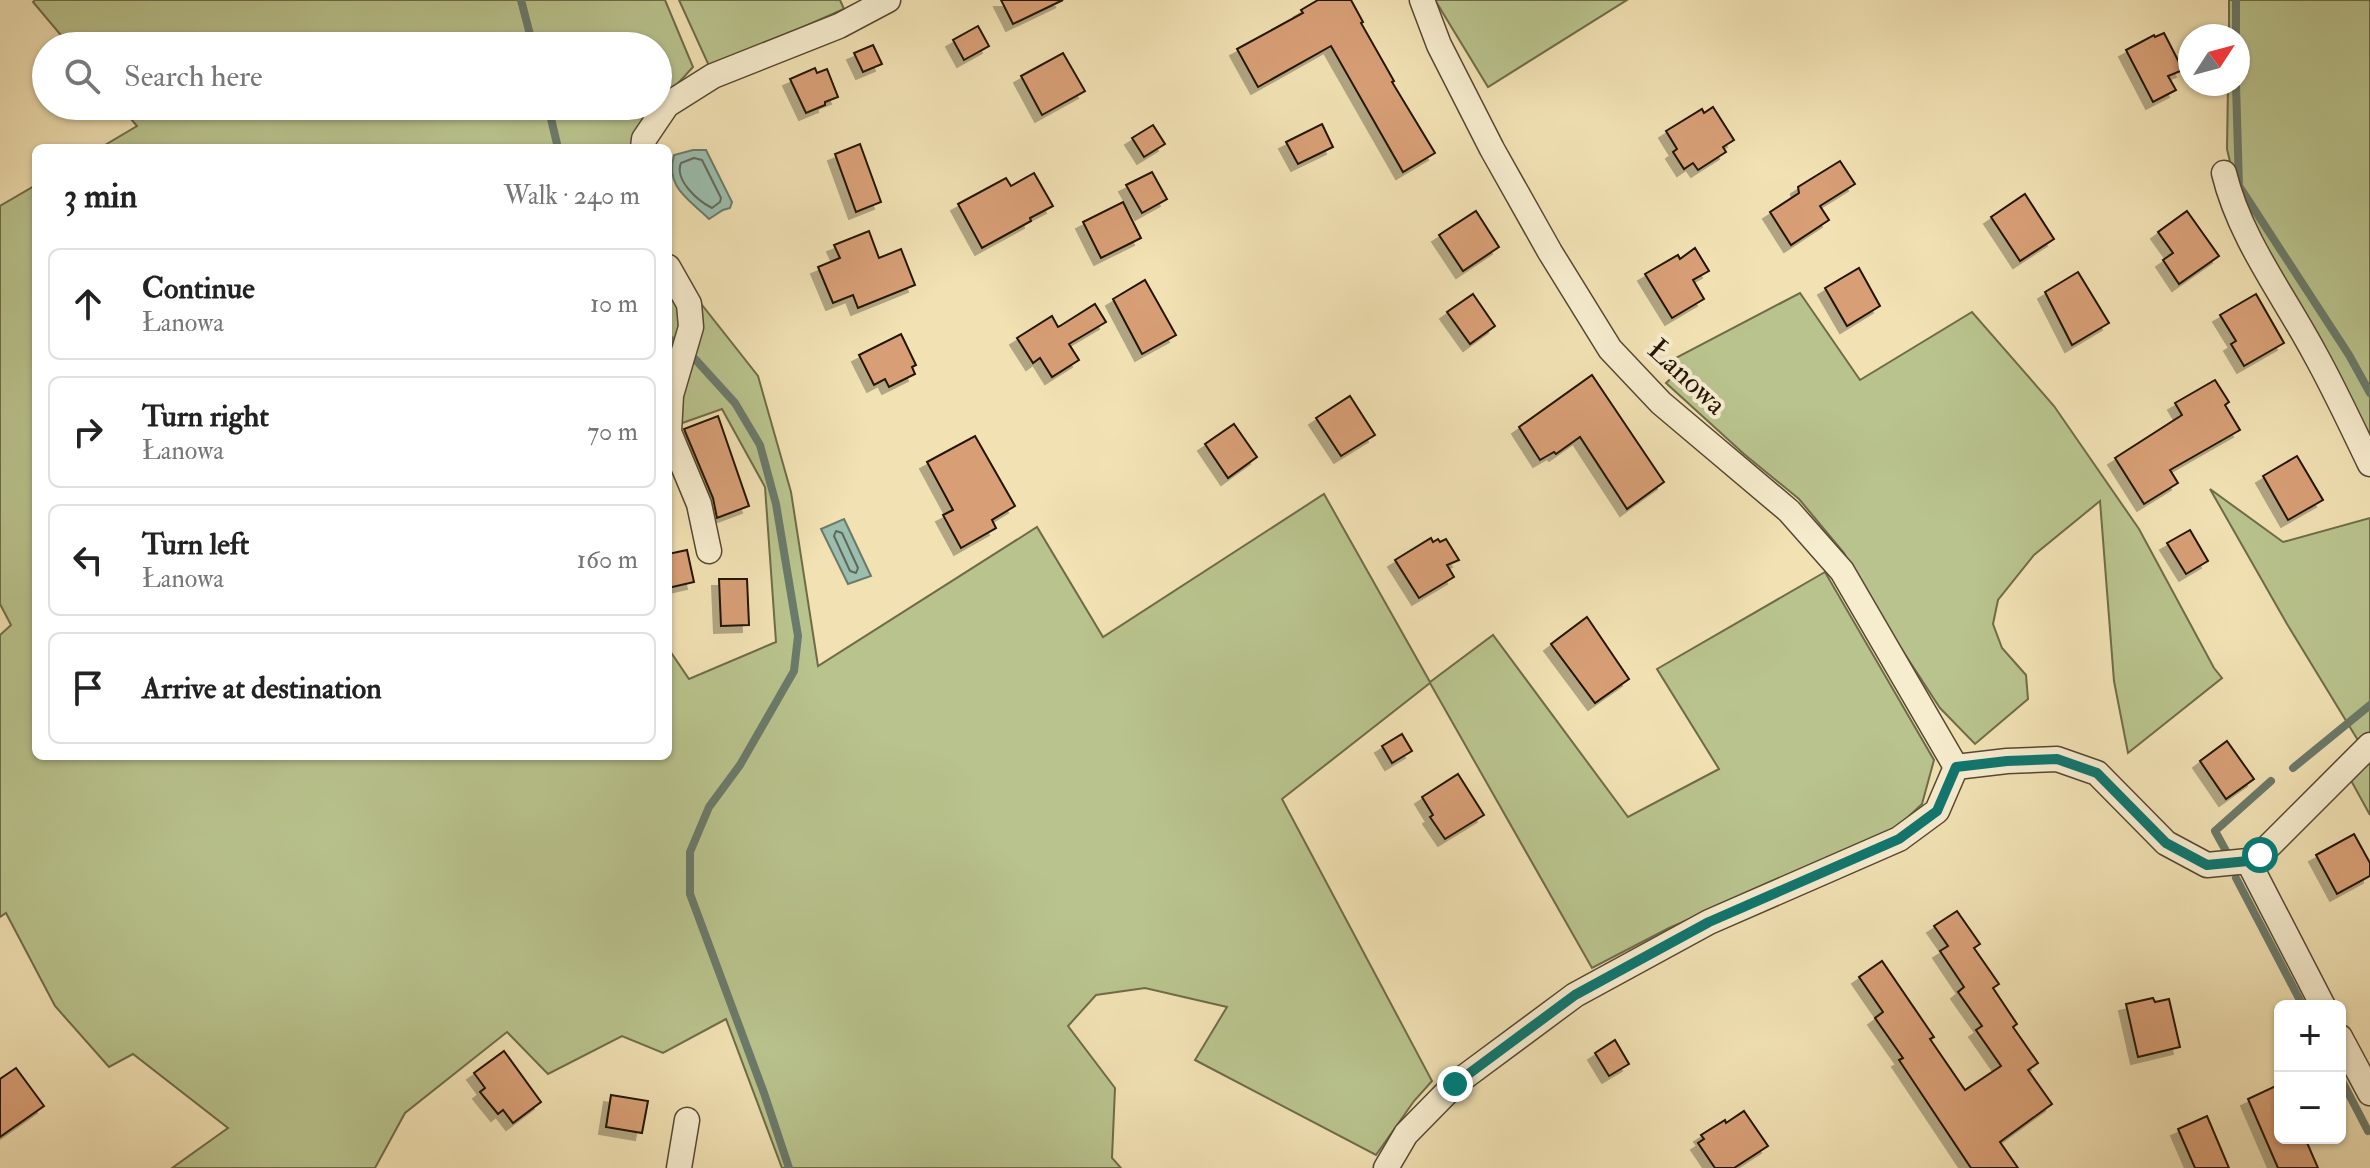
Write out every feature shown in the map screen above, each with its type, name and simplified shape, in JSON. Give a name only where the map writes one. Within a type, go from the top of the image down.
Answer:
[{"type":"street","points":[[672,102],[713,76],[839,26],[888,0]]},
{"type":"street","name":"Łanowa","points":[[1422,0],[1439,45],[1492,149],[1610,349],[1661,403],[1789,511],[1842,571],[1956,767]]},
{"type":"street","points":[[643,144],[657,120]]},
{"type":"street","points":[[2224,173],[2248,238],[2315,353],[2370,464]]},
{"type":"street","points":[[672,274],[689,304],[691,327],[672,392]]},
{"type":"street","points":[[672,439],[699,504],[709,551]]},
{"type":"street","points":[[1386,1168],[1406,1134],[1455,1084],[1575,995],[1709,922],[1899,839],[1937,811],[1956,767],[2057,759],[2097,773],[2166,843],[2207,865],[2248,861],[2260,855],[2370,745]]},
{"type":"street","points":[[2248,861],[2320,1000]]},
{"type":"street","points":[[2346,1048],[2370,1093]]},
{"type":"street","points":[[679,1168],[687,1120]]},
{"type":"green space","points":[[665,0],[693,67],[672,90],[672,32],[58,32],[33,2]]},
{"type":"green space","points":[[679,0],[840,0],[844,9],[710,68]]},
{"type":"green space","points":[[1435,0],[1627,0],[1488,87]]},
{"type":"green space","points":[[2229,0],[2370,0],[2370,446],[2239,200],[2227,149],[2228,96],[2250,96],[2250,24],[2229,24]]},
{"type":"green space","points":[[132,120],[650,120],[638,144],[107,144],[137,126]]},
{"type":"green space","points":[[32,187],[32,760],[672,760],[672,654],[689,679],[776,642],[765,487],[722,409],[672,427],[672,270],[758,376],[791,492],[818,666],[1037,527],[1103,637],[1324,494],[1430,682],[1493,635],[1628,817],[1719,769],[1657,669],[1825,572],[1934,760],[1922,804],[1893,831],[1669,928],[1592,968],[1430,683],[1282,799],[1432,1081],[1376,1155],[1195,1060],[1227,1007],[1145,988],[1096,995],[1068,1026],[1115,1088],[1112,1158],[1121,1168],[782,1168],[726,1019],[663,1053],[622,1036],[548,1074],[507,1032],[405,1113],[375,1168],[172,1168],[228,1128],[133,1054],[109,1067],[55,1006],[6,913],[0,917],[0,635],[11,625],[0,604],[0,206]]},
{"type":"green space","points":[[1800,293],[1860,380],[1972,312],[2054,406],[2139,529],[2222,678],[2128,753],[2114,681],[2100,501],[2034,555],[1998,600],[1993,624],[2002,648],[2026,675],[2028,699],[1975,744],[1940,708],[1878,613],[1844,553],[1799,499],[1666,383],[1677,373],[1668,362]]},
{"type":"green space","points":[[2210,489],[2283,542],[2370,518],[2370,733],[2359,742],[2287,624]]},
{"type":"green space","points":[[2370,754],[2370,815],[2348,775]]},
{"type":"water","points":[[706,150],[732,202],[730,208],[709,219],[681,192],[673,176],[674,155]]},
{"type":"water","points":[[844,519],[871,576],[848,584],[821,529]]},
{"type":"building","points":[[1001,0],[1063,0],[1013,24]]},
{"type":"building","points":[[1318,0],[1351,0],[1392,82],[1435,153],[1403,172],[1331,46],[1258,87],[1237,49],[1303,13],[1301,10]]},
{"type":"building","points":[[978,26],[989,46],[964,60],[953,40]]},
{"type":"building","points":[[2164,33],[2178,60],[2178,72],[2168,76],[2176,90],[2153,102],[2126,50]]},
{"type":"building","points":[[873,45],[882,64],[863,72],[854,53]]},
{"type":"building","points":[[1063,53],[1085,91],[1042,115],[1021,76]]},
{"type":"building","points":[[815,68],[817,73],[827,69],[838,97],[806,113],[790,79]]},
{"type":"building","points":[[1713,107],[1734,140],[1723,147],[1726,152],[1698,170],[1693,163],[1684,169],[1673,152],[1677,149],[1666,131],[1702,109],[1704,113]]},
{"type":"building","points":[[1322,124],[1333,147],[1298,164],[1286,142]]},
{"type":"building","points":[[1153,125],[1165,144],[1144,157],[1132,138]]},
{"type":"building","points":[[860,144],[881,202],[856,212],[835,154]]},
{"type":"building","points":[[1840,161],[1855,184],[1820,206],[1829,220],[1791,245],[1770,212],[1799,193],[1798,187]]},
{"type":"building","points":[[1152,172],[1167,199],[1142,213],[1126,185]]},
{"type":"building","points":[[1034,173],[1053,206],[982,248],[958,204],[1006,178],[1011,186]]},
{"type":"building","points":[[2025,194],[2054,239],[2020,261],[1991,217]]},
{"type":"building","points":[[1123,202],[1141,238],[1101,258],[1083,222]]},
{"type":"building","points":[[1476,211],[1499,247],[1463,271],[1439,235]]},
{"type":"building","points":[[2187,211],[2219,256],[2179,284],[2163,260],[2173,253],[2158,232]]},
{"type":"building","points":[[869,231],[879,258],[901,249],[915,285],[858,308],[853,295],[833,303],[818,267],[840,258],[834,245]]},
{"type":"building","points":[[1695,248],[1709,271],[1693,280],[1704,299],[1672,318],[1645,274],[1678,255],[1680,259]]},
{"type":"building","points":[[1859,268],[1880,306],[1847,326],[1825,288]]},
{"type":"building","points":[[2078,272],[2109,323],[2072,345],[2045,292]]},
{"type":"building","points":[[1145,280],[1176,335],[1142,354],[1113,299]]},
{"type":"building","points":[[1473,294],[1495,326],[1470,344],[1447,312]]},
{"type":"building","points":[[2256,294],[2284,343],[2244,366],[2231,344],[2236,341],[2220,315]]},
{"type":"building","points":[[1095,304],[1106,322],[1069,344],[1079,360],[1052,377],[1040,358],[1033,363],[1017,338],[1052,316],[1058,327]]},
{"type":"building","points":[[901,334],[916,365],[912,367],[915,374],[889,387],[885,379],[874,385],[859,355]]},
{"type":"building","points":[[1592,375],[1664,482],[1627,509],[1580,437],[1556,454],[1554,452],[1540,460],[1519,427]]},
{"type":"building","points":[[2215,380],[2229,402],[2225,405],[2240,430],[2170,470],[2178,483],[2144,504],[2115,458],[2182,415],[2175,403]]},
{"type":"building","points":[[1350,396],[1375,435],[1341,456],[1316,418]]},
{"type":"building","points":[[718,416],[749,506],[717,518],[713,498],[684,429]]},
{"type":"building","points":[[1234,424],[1257,457],[1228,478],[1205,444]]},
{"type":"building","points":[[975,436],[1015,506],[992,520],[996,528],[961,548],[943,515],[953,510],[927,462]]},
{"type":"building","points":[[2297,456],[2323,500],[2288,520],[2263,476]]},
{"type":"building","points":[[2190,530],[2208,561],[2186,574],[2167,543]]},
{"type":"building","points":[[1431,538],[1433,542],[1446,539],[1459,560],[1447,565],[1454,577],[1419,598],[1395,560]]},
{"type":"building","points":[[687,550],[694,582],[672,587],[672,553]]},
{"type":"building","points":[[719,579],[747,579],[749,625],[721,626]]},
{"type":"building","points":[[1587,617],[1629,679],[1595,703],[1551,644]]},
{"type":"building","points":[[1402,734],[1412,751],[1392,763],[1382,746]]},
{"type":"building","points":[[2227,741],[2254,779],[2226,799],[2200,761]]},
{"type":"building","points":[[1458,774],[1484,815],[1445,839],[1430,817],[1433,815],[1422,797]]},
{"type":"building","points":[[2354,834],[2370,863],[2370,876],[2337,894],[2316,855]]},
{"type":"building","points":[[1957,911],[1980,944],[1974,948],[1999,984],[1993,988],[2017,1024],[2013,1027],[2038,1063],[2028,1070],[2052,1104],[2000,1142],[2018,1168],[1971,1168],[1899,1060],[1903,1058],[1875,1018],[1883,1012],[1859,977],[1882,961],[1934,1037],[1930,1039],[1965,1090],[2001,1066],[1976,1030],[1982,1026],[1958,992],[1964,987],[1940,951],[1948,946],[1934,926]]},
{"type":"building","points":[[2153,998],[2155,1002],[2169,999],[2180,1047],[2138,1057],[2126,1004]]},
{"type":"building","points":[[1615,1040],[1629,1064],[1609,1076],[1595,1053]]},
{"type":"building","points":[[504,1051],[541,1102],[513,1123],[503,1110],[498,1114],[480,1092],[485,1088],[474,1073]]},
{"type":"building","points":[[16,1068],[44,1106],[0,1137],[0,1079]]},
{"type":"building","points":[[2274,1087],[2274,1144],[2308,1144],[2318,1168],[2278,1168],[2248,1099]]},
{"type":"building","points":[[611,1095],[648,1101],[642,1133],[606,1127]]},
{"type":"building","points":[[1744,1111],[1768,1146],[1734,1168],[1715,1168],[1698,1143],[1704,1139],[1701,1135]]},
{"type":"building","points":[[2207,1116],[2229,1168],[2195,1168],[2178,1129]]},
{"type":"waterway","points":[[521,0],[529,32]]},
{"type":"waterway","points":[[2236,0],[2236,24]]},
{"type":"waterway","points":[[2236,96],[2239,186],[2349,355],[2370,393]]},
{"type":"waterway","points":[[551,120],[557,144]]},
{"type":"waterway","points":[[672,342],[676,346]]},
{"type":"waterway","points":[[695,359],[735,403],[760,445],[776,504],[798,636],[794,671],[740,765],[709,807],[690,852],[690,894],[789,1168]]},
{"type":"waterway","points":[[2293,768],[2370,705]]},
{"type":"waterway","points":[[2226,851],[2215,831],[2271,781]]},
{"type":"waterway","points":[[2236,878],[2300,1000]]},
{"type":"waterway","points":[[2346,1089],[2368,1131]]},
{"type":"route","points":[[1455,1084],[1575,995],[1709,922],[1899,839],[1937,811],[1956,767],[2057,759],[2097,773],[2166,843],[2207,865],[2248,861],[2260,855]]}]
